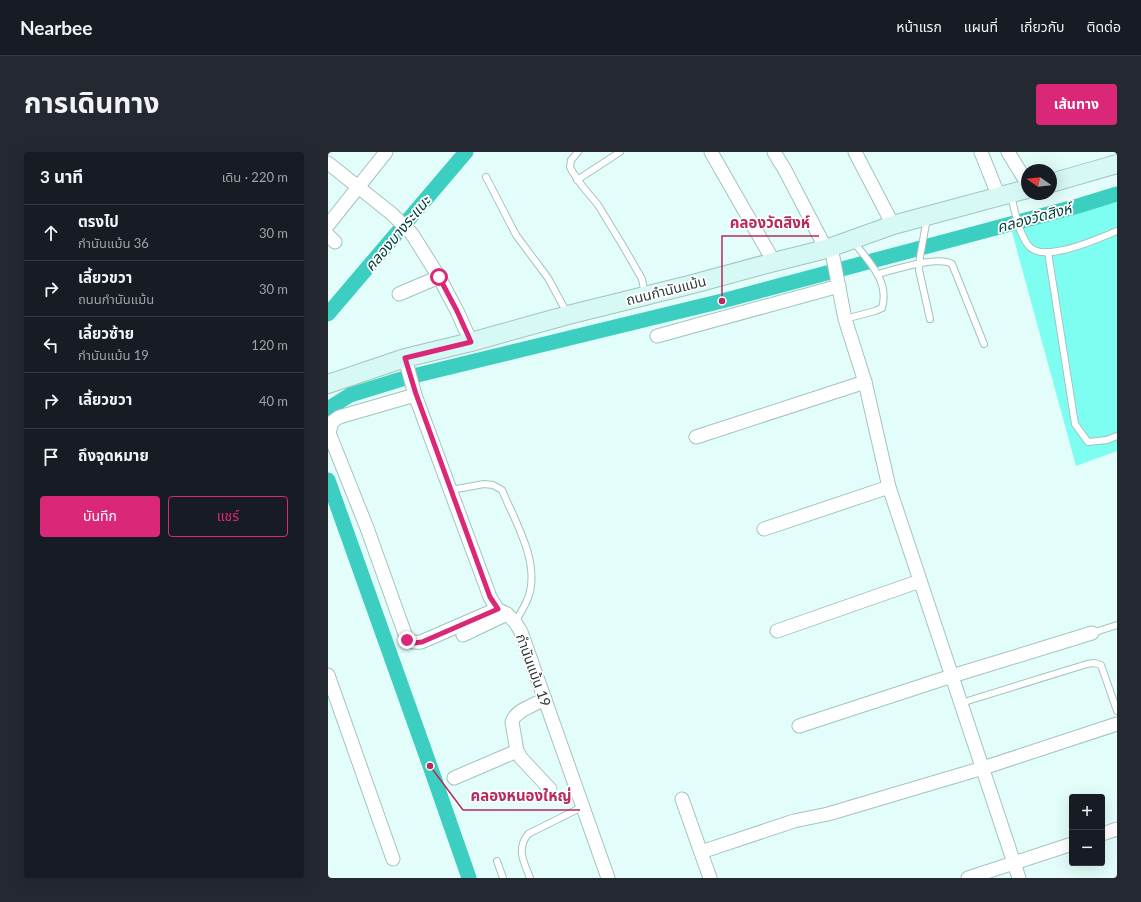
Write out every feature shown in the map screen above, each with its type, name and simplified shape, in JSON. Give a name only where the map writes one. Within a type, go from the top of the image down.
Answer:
[{"type":"street","points":[[328,225],[386,152]]},
{"type":"street","points":[[711,152],[774,262]]},
{"type":"street","points":[[774,152],[831,253],[845,319],[865,382],[889,487],[1019,878]]},
{"type":"street","points":[[855,152],[893,225]]},
{"type":"street","points":[[981,152],[1012,194]]},
{"type":"street","points":[[1008,152],[1021,173]]},
{"type":"street","points":[[328,163],[392,214],[412,234],[439,277],[471,342]]},
{"type":"street","points":[[1057,181],[1117,164]]},
{"type":"street","name":"ถนนกำนันแม้น","points":[[328,384],[407,365],[471,342],[568,315],[774,262],[831,253],[893,225],[1012,194]]},
{"type":"street","points":[[399,294],[439,277]]},
{"type":"street","points":[[657,336],[838,282]]},
{"type":"street","name":"กำนันแม้น 19","points":[[407,365],[414,391],[490,597],[521,632],[584,806],[608,878]]},
{"type":"street","points":[[696,436],[865,382]]},
{"type":"street","points":[[414,391],[339,417],[332,422],[329,433],[367,528],[407,640],[413,643],[422,642],[507,615]]},
{"type":"street","points":[[764,529],[889,487]]},
{"type":"street","points":[[777,631],[920,581]]},
{"type":"street","points":[[464,635],[507,615]]},
{"type":"street","points":[[799,726],[952,676],[1092,633]]},
{"type":"street","points":[[328,675],[393,859]]},
{"type":"street","points":[[545,699],[517,714],[513,718],[512,722],[517,751],[521,758],[550,789]]},
{"type":"street","points":[[701,852],[794,820],[828,814],[983,768],[1117,724]]},
{"type":"street","points":[[454,778],[517,751]]},
{"type":"street","points":[[682,799],[710,878]]},
{"type":"street","points":[[1105,833],[1117,830]]},
{"type":"street","points":[[968,878],[1069,845]]},
{"type":"lane","points":[[578,152],[571,160],[570,167],[577,180],[598,205],[623,246],[642,279],[645,296]]},
{"type":"lane","points":[[577,180],[620,152]]},
{"type":"lane","points":[[486,177],[516,235],[548,278],[568,315]]},
{"type":"lane","points":[[1012,194],[1022,232],[1028,246],[1040,252],[1067,250],[1117,231]]},
{"type":"lane","points":[[928,216],[919,270],[930,319]]},
{"type":"lane","points":[[845,319],[882,308],[883,302],[881,282],[878,274],[855,243]]},
{"type":"lane","points":[[1048,252],[1075,424],[1088,442],[1107,440],[1117,436]]},
{"type":"lane","points":[[878,274],[919,263],[947,261],[952,264],[984,344]]},
{"type":"lane","points":[[451,490],[484,484],[493,485],[502,490],[528,550],[532,567],[532,585],[528,598],[507,615]]},
{"type":"lane","points":[[1092,633],[1117,625]]},
{"type":"lane","points":[[961,703],[1094,663],[1101,665],[1105,673],[1117,711]]},
{"type":"lane","points":[[530,878],[521,855],[524,839],[528,834],[584,806]]},
{"type":"lane","points":[[497,861],[503,878]]},
{"type":"shaded area","points":[[1117,195],[1117,451],[1076,466],[1010,225]]},
{"type":"waterway","name":"คลองบางระแนะ","points":[[328,314],[466,152]]},
{"type":"waterway","name":"คลองวัดสิงห์","points":[[328,409],[350,395],[405,378],[722,301],[1078,206],[1117,194]]},
{"type":"waterway","points":[[328,480],[469,878]]},
{"type":"place","name":"คลองวัดสิงห์","points":[[722,301]]},
{"type":"place","name":"คลองหนองใหญ่","points":[[430,766]]},
{"type":"route","points":[[407,640],[413,643],[422,642],[498,609],[490,597],[413,388],[405,358],[471,342],[439,277]]}]
